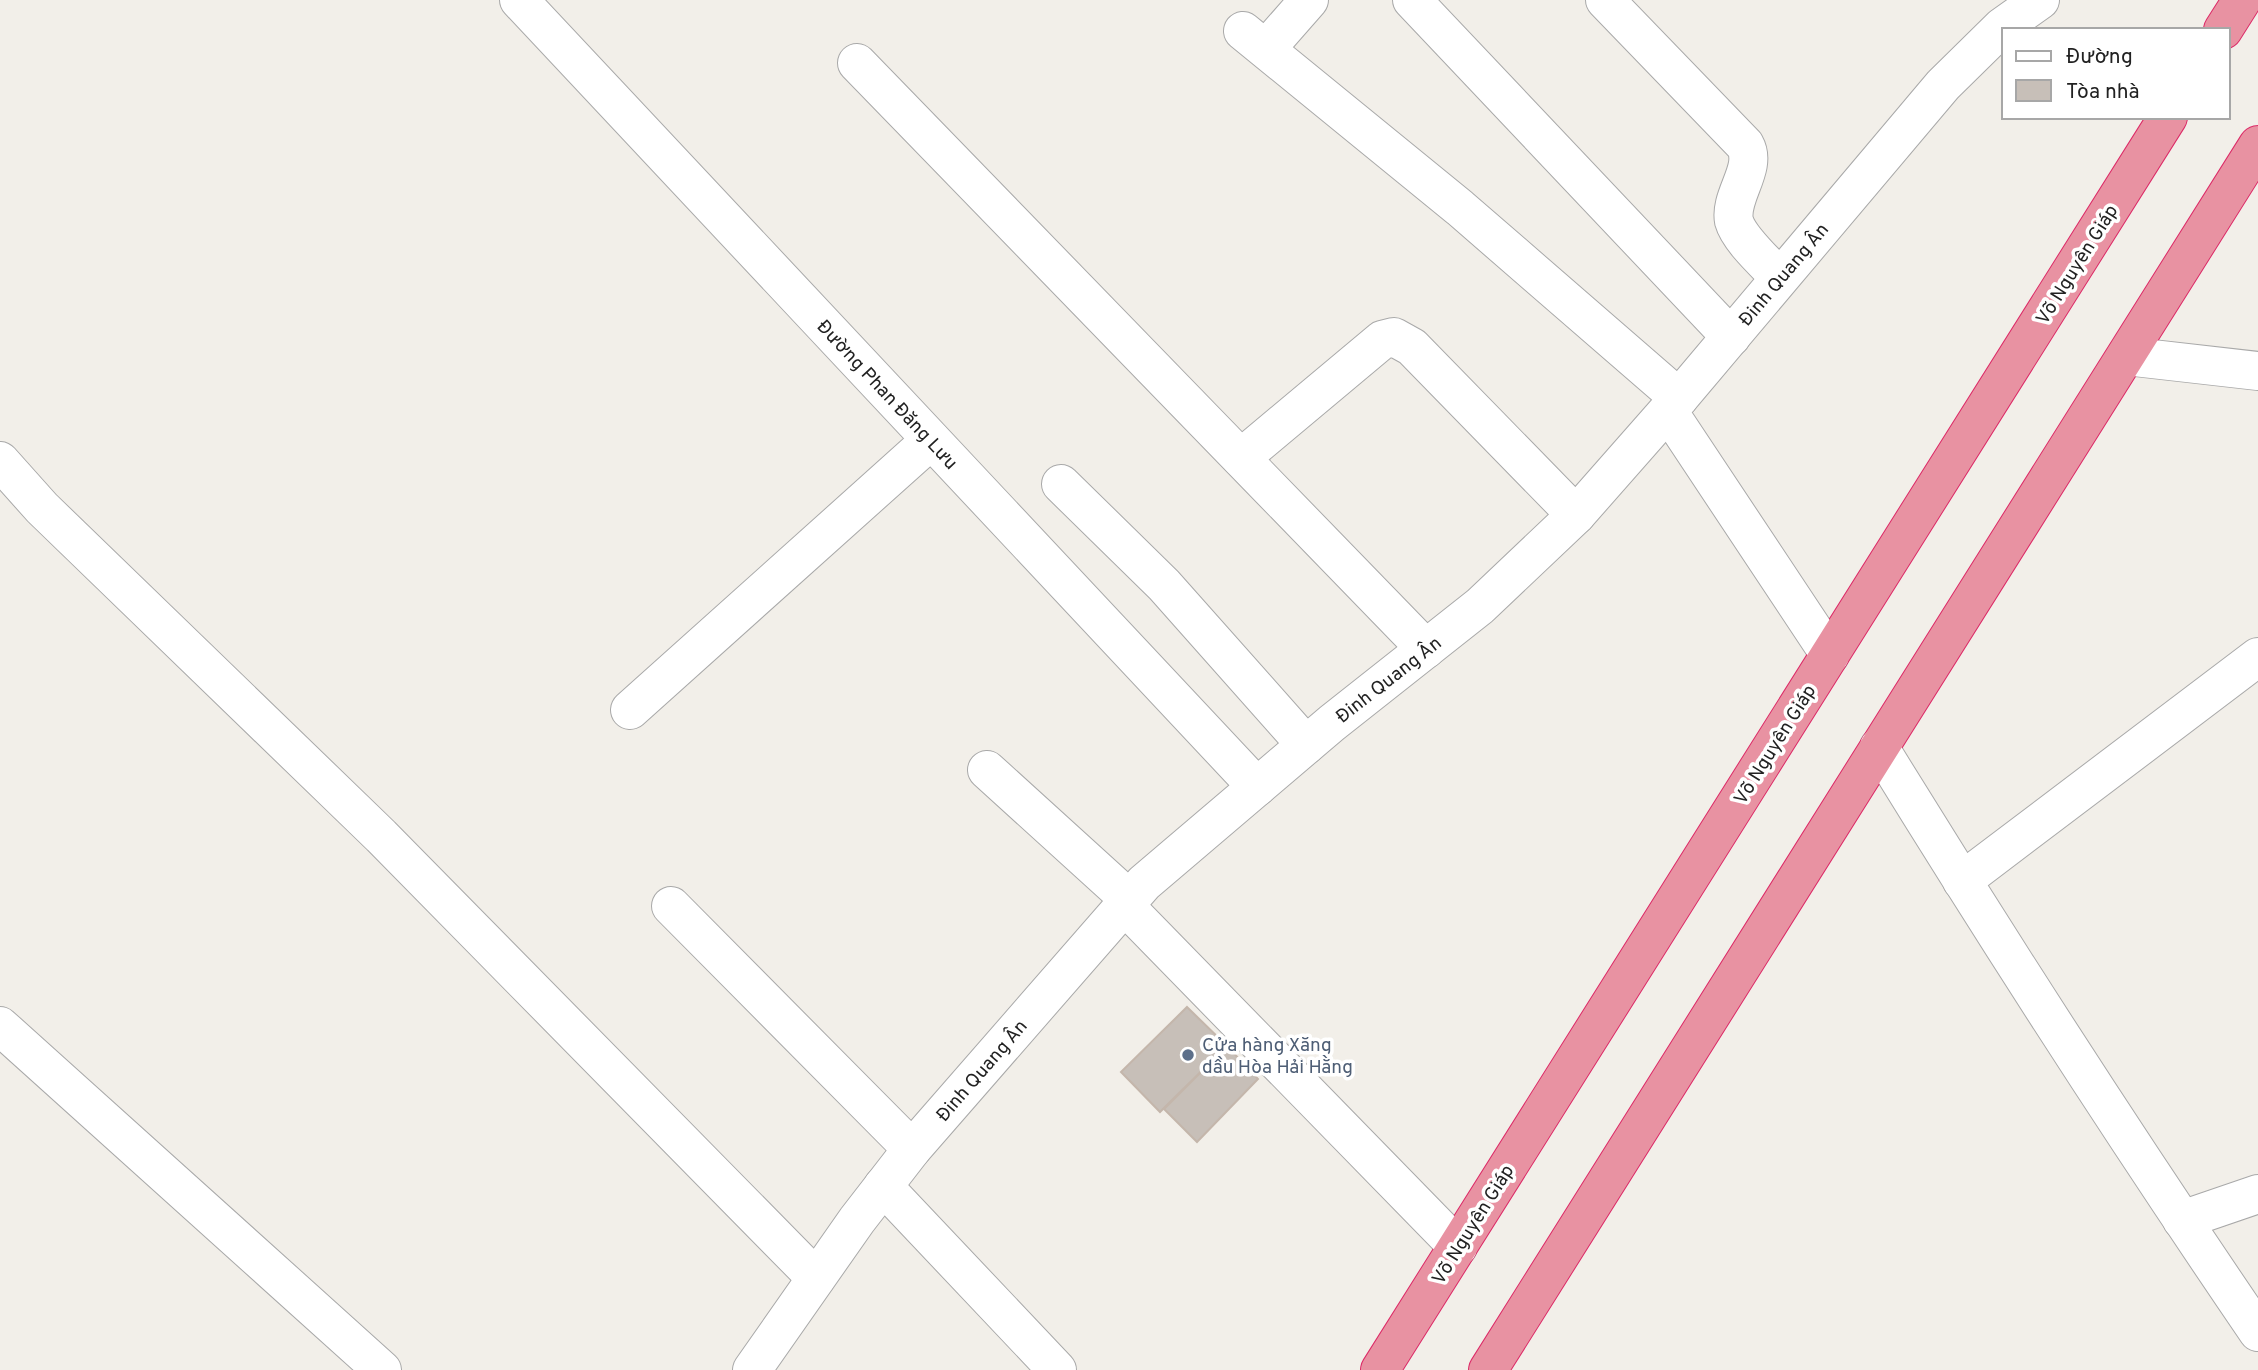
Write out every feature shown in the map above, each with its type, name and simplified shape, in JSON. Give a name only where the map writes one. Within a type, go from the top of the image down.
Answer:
[{"type":"highway","points":[[2224,28],[2242,0]]},
{"type":"highway","name":"Võ Nguyên Giáp","points":[[1380,1370],[2167,119]]},
{"type":"highway","points":[[1488,1370],[2258,145]]},
{"type":"street","name":"Đường Phan Đăng Lưu","points":[[519,0],[1257,787]]},
{"type":"street","points":[[1309,0],[1255,40],[1460,208],[1673,404],[1830,655]]},
{"type":"street","points":[[1412,0],[1731,337]]},
{"type":"street","points":[[1605,0],[1745,145],[1748,151],[1747,165],[1735,201],[1734,220],[1740,233],[1779,277]]},
{"type":"street","name":"Đinh Quang Ân","points":[[752,1370],[816,1278],[912,1149],[1126,902],[1144,883],[1306,745],[1480,606],[1576,515],[1731,337],[1943,85],[2002,27],[2040,0]]},
{"type":"street","points":[[857,63],[1426,649]]},
{"type":"street","points":[[1241,458],[1382,340],[1394,337],[1412,347],[1576,515]]},
{"type":"street","points":[[2126,356],[2258,371]]},
{"type":"street","points":[[630,710],[931,440]]},
{"type":"street","points":[[0,461],[42,508],[382,836],[816,1278]]},
{"type":"street","points":[[1061,484],[1164,585],[1306,745]]},
{"type":"street","points":[[1962,881],[2258,657]]},
{"type":"street","points":[[1879,747],[1962,881],[2258,1332]]},
{"type":"street","points":[[987,770],[1126,902],[1458,1247]]},
{"type":"street","points":[[671,906],[912,1149]]},
{"type":"street","points":[[0,1026],[382,1370]]},
{"type":"street","points":[[883,1186],[1058,1370]]},
{"type":"street","points":[[2182,1220],[2258,1194]]},
{"type":"building","points":[[1187,1007],[1227,1046],[1160,1112],[1121,1072]]},
{"type":"building","points":[[1227,1046],[1258,1079],[1197,1142],[1164,1109]]},
{"type":"place","name":"Cửa hàng Xăng dầu Hòa Hải Hằng","points":[[1188,1055]]}]
